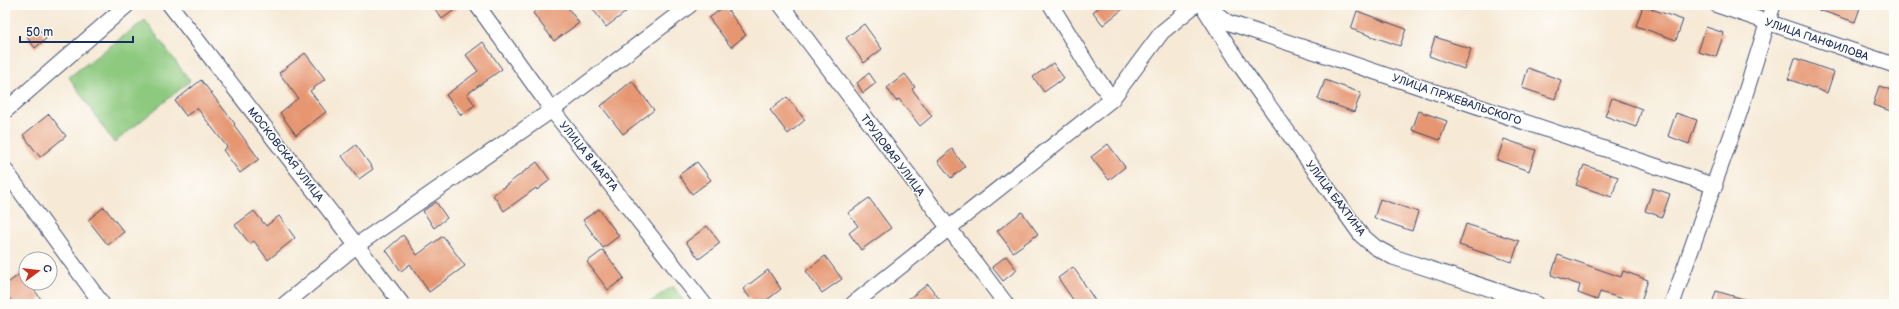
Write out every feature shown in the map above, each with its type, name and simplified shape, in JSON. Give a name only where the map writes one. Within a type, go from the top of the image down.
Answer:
[{"type":"street","points":[[5,112],[127,5]]},
{"type":"street","name":"МОСКОВСКАЯ УЛИЦА","points":[[170,5],[402,304]]},
{"type":"street","name":"УЛИЦА 8 МАРТА","points":[[477,5],[552,110],[704,304]]},
{"type":"street","points":[[285,304],[357,245],[552,110],[690,5]]},
{"type":"street","name":"ТРУДОВАЯ УЛИЦА","points":[[781,5],[1006,304]]},
{"type":"street","points":[[1051,5],[1080,54],[1112,99]]},
{"type":"street","points":[[852,304],[1112,99],[1162,32],[1195,5]]},
{"type":"street","name":"УЛИЦА ПРЖЕВАЛЬСКОГО","points":[[1204,5],[1227,22],[1714,186]]},
{"type":"street","name":"УЛИЦА БАХТИНА","points":[[1204,5],[1242,68],[1362,235],[1375,247],[1393,257],[1537,304]]},
{"type":"street","name":"УЛИЦА ПАНФИЛОВА","points":[[1718,5],[1894,64]]},
{"type":"street","points":[[1672,304],[1740,112],[1773,5]]},
{"type":"street","points":[[5,170],[102,304]]},
{"type":"green space","points":[[145,20],[190,81],[114,143],[69,77]]},
{"type":"green space","points":[[673,286],[686,304],[647,304]]},
{"type":"building","points":[[432,5],[461,5],[442,19]]},
{"type":"building","points":[[544,5],[566,5],[579,23],[554,41],[533,13]]},
{"type":"building","points":[[590,5],[620,5],[626,12],[606,27]]},
{"type":"building","points":[[1102,5],[1128,5],[1103,25],[1093,12]]},
{"type":"building","points":[[1811,5],[1861,5],[1855,22],[1810,7]]},
{"type":"building","points":[[725,6],[746,35],[731,47],[709,18]]},
{"type":"building","points":[[1643,6],[1683,20],[1676,40],[1636,26]]},
{"type":"building","points":[[1357,11],[1406,29],[1400,46],[1351,29]]},
{"type":"building","points":[[864,24],[882,49],[864,63],[846,38]]},
{"type":"building","points":[[1706,27],[1724,33],[1716,57],[1698,52]]},
{"type":"building","points":[[38,28],[46,39],[35,48],[27,37]]},
{"type":"building","points":[[1435,37],[1471,49],[1464,69],[1429,56]]},
{"type":"building","points":[[483,42],[502,69],[467,94],[475,105],[461,115],[446,95],[478,71],[466,55]]},
{"type":"building","points":[[305,53],[325,79],[310,91],[326,112],[296,135],[280,113],[298,98],[279,73]]},
{"type":"building","points":[[1795,58],[1834,72],[1827,93],[1788,79]]},
{"type":"building","points":[[1053,63],[1064,78],[1044,92],[1033,77]]},
{"type":"building","points":[[1528,68],[1561,80],[1555,99],[1522,88]]},
{"type":"building","points":[[869,73],[876,83],[863,93],[857,83]]},
{"type":"building","points":[[905,74],[915,87],[912,89],[932,116],[920,126],[899,99],[896,101],[887,88]]},
{"type":"building","points":[[201,80],[235,124],[234,125],[259,159],[240,173],[223,150],[227,147],[197,108],[186,116],[175,101]]},
{"type":"building","points":[[1325,80],[1361,93],[1354,112],[1318,99]]},
{"type":"building","points":[[632,81],[654,110],[623,134],[601,106]]},
{"type":"building","points":[[1879,86],[1894,91],[1894,112],[1873,105]]},
{"type":"building","points":[[787,97],[805,120],[788,134],[770,110]]},
{"type":"building","points":[[1612,98],[1642,109],[1636,127],[1605,116]]},
{"type":"building","points":[[1419,111],[1447,121],[1440,140],[1412,130]]},
{"type":"building","points":[[1676,113],[1697,120],[1689,144],[1668,136]]},
{"type":"building","points":[[49,114],[66,136],[40,157],[23,135]]},
{"type":"building","points":[[1504,139],[1536,150],[1529,171],[1497,160]]},
{"type":"building","points":[[1108,144],[1125,167],[1109,180],[1091,157]]},
{"type":"building","points":[[356,145],[373,169],[359,179],[342,156]]},
{"type":"building","points":[[952,149],[965,167],[951,178],[938,161]]},
{"type":"building","points":[[537,162],[550,180],[504,211],[493,195]]},
{"type":"building","points":[[697,162],[711,180],[692,194],[679,175]]},
{"type":"building","points":[[1584,165],[1618,177],[1612,197],[1576,185]]},
{"type":"building","points":[[1653,188],[1670,194],[1662,217],[1645,211]]},
{"type":"building","points":[[869,198],[891,228],[861,250],[849,233],[858,226],[848,213]]},
{"type":"building","points":[[1380,199],[1418,212],[1412,231],[1374,218]]},
{"type":"building","points":[[436,202],[447,218],[434,228],[423,211]]},
{"type":"building","points":[[104,207],[124,232],[108,245],[88,220]]},
{"type":"building","points":[[599,209],[619,236],[603,248],[583,220]]},
{"type":"building","points":[[254,211],[266,226],[279,216],[295,238],[268,260],[254,241],[250,244],[235,225]]},
{"type":"building","points":[[1022,212],[1038,234],[1013,252],[997,231]]},
{"type":"building","points":[[1466,224],[1519,241],[1512,262],[1459,245]]},
{"type":"building","points":[[707,226],[720,243],[699,259],[686,242]]},
{"type":"building","points":[[403,235],[417,255],[443,236],[465,266],[429,292],[410,264],[401,271],[386,250]]},
{"type":"building","points":[[603,250],[624,278],[608,290],[587,262]]},
{"type":"building","points":[[1558,255],[1621,277],[1623,271],[1648,280],[1640,304],[1600,292],[1597,300],[1578,293],[1580,285],[1551,275]]},
{"type":"building","points":[[825,256],[842,279],[822,293],[806,271]]},
{"type":"building","points":[[1006,256],[1017,270],[1003,281],[992,267]]},
{"type":"building","points":[[1073,267],[1097,304],[1076,304],[1058,278]]},
{"type":"building","points":[[768,270],[781,289],[762,304],[755,304],[743,289]]},
{"type":"building","points":[[18,275],[18,291],[35,291],[41,299],[35,304],[14,304],[5,292],[5,285]]},
{"type":"building","points":[[928,284],[943,304],[902,304]]},
{"type":"building","points":[[1716,291],[1750,301],[1749,304],[1712,304]]}]
